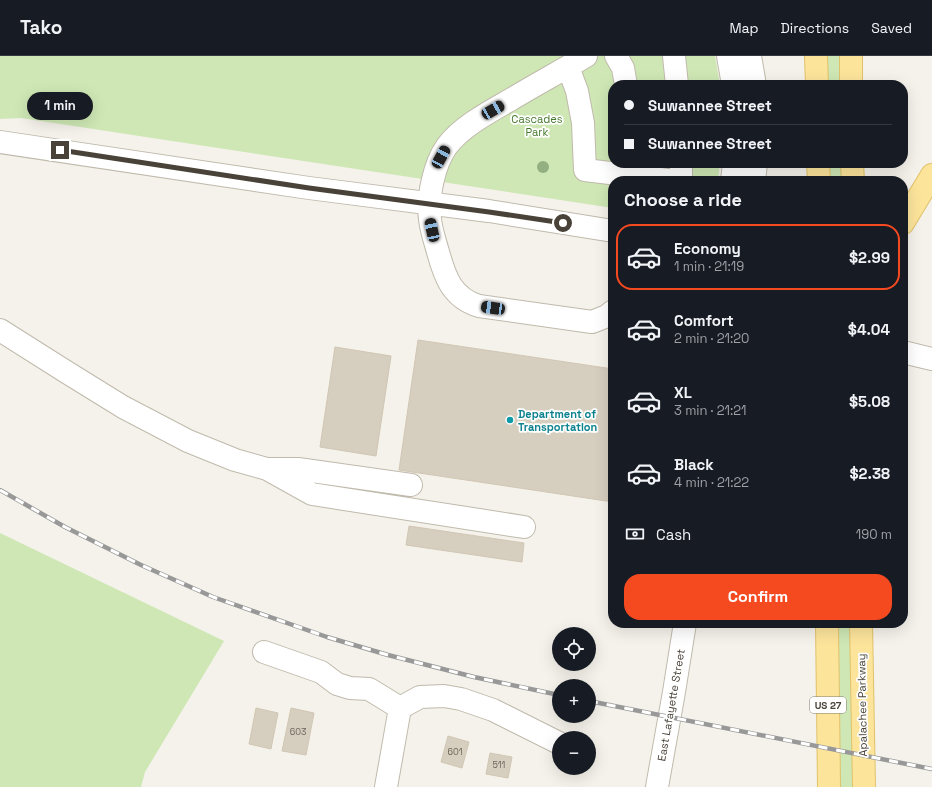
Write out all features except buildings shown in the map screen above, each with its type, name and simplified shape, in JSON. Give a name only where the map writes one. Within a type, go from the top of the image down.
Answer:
[{"type":"main road","points":[[816,56],[817,80]]},
{"type":"main road","points":[[851,56],[851,80]]},
{"type":"main road","points":[[908,215],[932,175]]},
{"type":"main road","points":[[823,628],[828,682]]},
{"type":"main road","name":"US 27","points":[[827,628],[830,787]]},
{"type":"main road","name":"Apalachee Parkway","points":[[861,628],[864,787]]},
{"type":"street","points":[[586,56],[482,117],[446,147],[437,166],[432,183],[430,219],[447,279],[461,298],[470,303],[480,306],[592,322],[608,315]]},
{"type":"street","points":[[616,56],[622,68],[625,80]]},
{"type":"street","points":[[674,56],[676,80]]},
{"type":"street","points":[[728,56],[732,80]]},
{"type":"street","points":[[750,56],[756,80]]},
{"type":"street","points":[[758,80],[760,56]]},
{"type":"street","points":[[568,67],[577,91],[583,123],[585,170],[629,169],[656,176]]},
{"type":"street","points":[[0,142],[309,188],[508,214],[608,230]]},
{"type":"street","points":[[0,330],[68,374],[123,407],[188,441],[236,460],[267,469],[312,494],[524,527]]},
{"type":"street","points":[[908,353],[932,359]]},
{"type":"street","points":[[267,469],[298,469],[411,485]]},
{"type":"street","name":"East Lafayette Street","points":[[657,787],[684,628]]},
{"type":"street","points":[[264,652],[321,672],[337,684],[350,688],[369,689],[400,708]]},
{"type":"street","points":[[400,708],[420,697],[444,696],[461,699],[493,710],[552,740]]},
{"type":"street","points":[[386,787],[400,708]]},
{"type":"green space","name":"Cascades Park","points":[[0,56],[715,56],[719,80],[608,80],[608,168],[719,168],[719,176],[608,176],[608,207],[21,118],[0,119]]},
{"type":"green space","points":[[827,56],[840,56],[841,80],[827,80]]},
{"type":"green space","points":[[829,168],[843,168],[843,176],[829,176]]},
{"type":"green space","points":[[0,533],[224,641],[145,772],[141,787],[0,787]]},
{"type":"green space","points":[[837,628],[851,628],[854,787],[840,787]]},
{"type":"railway","points":[[0,490],[65,527],[141,565],[213,597],[327,637],[388,655],[474,677],[552,694]]},
{"type":"railway","points":[[596,702],[932,769]]},
{"type":"place","name":"Department of Transportation","points":[[510,420]]},
{"type":"route","points":[[60,150],[309,188],[563,223]]}]
